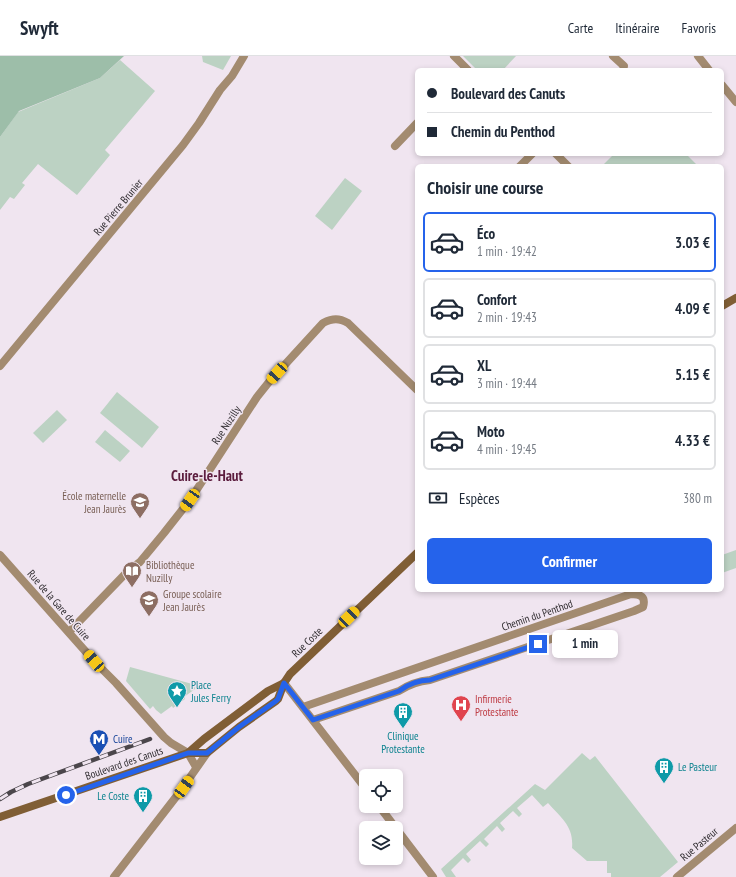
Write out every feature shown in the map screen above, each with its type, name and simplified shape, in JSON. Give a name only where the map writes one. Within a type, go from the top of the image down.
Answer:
[{"type":"main road","points":[[724,305],[736,298]]},
{"type":"main road","name":"Rue Coste","points":[[207,753],[239,727],[276,701],[290,674],[415,555]]},
{"type":"main road","name":"Rue Coste","points":[[188,753],[204,739],[268,691],[284,683]]},
{"type":"main road","points":[[188,753],[207,753]]},
{"type":"main road","name":"Boulevard des Canuts","points":[[0,817],[188,753]]},
{"type":"street","name":"Rue Pierre Brunier","points":[[0,366],[183,145],[220,90],[232,76],[244,56]]},
{"type":"street","points":[[454,56],[466,68]]},
{"type":"street","points":[[614,56],[624,66],[624,68]]},
{"type":"street","points":[[698,56],[707,68]]},
{"type":"street","points":[[724,88],[736,102]]},
{"type":"street","points":[[395,146],[415,125]]},
{"type":"street","points":[[522,164],[530,156]]},
{"type":"street","points":[[558,156],[566,164]]},
{"type":"street","name":"Rue Nuzilly","points":[[69,632],[127,572],[140,562],[164,533],[190,500],[257,397],[323,323],[328,320],[335,319],[348,323],[415,388]]},
{"type":"street","name":"Rue de la Gare de Cuire","points":[[0,555],[164,737],[188,753]]},
{"type":"street","name":"Chemin du Penthod","points":[[303,707],[631,594],[638,594],[645,602],[643,607],[634,611],[430,680],[405,686],[399,691],[313,720]]},
{"type":"street","points":[[284,683],[359,780]]},
{"type":"street","points":[[188,753],[196,767]]},
{"type":"street","name":"Rue Coste","points":[[114,877],[179,794],[207,753]]},
{"type":"street","points":[[384,813],[433,877]]},
{"type":"street","name":"Rue Pasteur","points":[[677,877],[736,828]]},
{"type":"green space","points":[[0,56],[124,56],[100,78],[19,111],[0,137]]},
{"type":"green space","points":[[202,56],[231,56],[223,70],[203,62]]},
{"type":"green space","points":[[463,56],[516,56],[505,68],[475,68]]},
{"type":"green space","points":[[120,60],[155,91],[105,150],[110,155],[77,195],[38,164],[22,183],[25,185],[14,199],[10,197],[0,210],[0,137],[18,112],[100,78]]},
{"type":"green space","points":[[612,156],[688,156],[696,164],[604,164]]},
{"type":"green space","points":[[345,178],[362,191],[332,230],[315,216]]},
{"type":"green space","points":[[117,392],[159,427],[142,448],[100,413]]},
{"type":"green space","points":[[57,410],[67,420],[43,443],[33,433]]},
{"type":"green space","points":[[105,430],[130,451],[120,462],[95,442]]},
{"type":"green space","points":[[736,550],[736,568],[724,572],[724,554]]},
{"type":"green space","points":[[130,667],[196,685],[195,689],[173,708],[172,706],[161,714],[153,706],[150,709],[126,681]]},
{"type":"green space","points":[[582,753],[590,760],[595,756],[678,862],[660,877],[611,877],[611,873],[607,873],[607,861],[587,861],[572,848],[571,834],[566,823],[548,803],[543,807],[532,795],[517,808],[522,814],[519,817],[513,811],[500,823],[505,829],[502,832],[497,826],[484,839],[489,844],[486,847],[480,841],[466,854],[471,860],[468,863],[463,858],[451,870],[456,877],[446,877],[441,869],[535,784],[545,790]]},
{"type":"railway","points":[[0,799],[28,784],[150,739]]},
{"type":"place","name":"École maternelle Jean Jaurès","points":[[140,519]]},
{"type":"place","name":"Bibliothèque Nuzilly","points":[[132,588]]},
{"type":"place","name":"Groupe scolaire Jean Jaurès","points":[[149,617]]},
{"type":"place","name":"Place Jules Ferry","points":[[177,708]]},
{"type":"place","name":"Infirmerie Protestante","points":[[461,722]]},
{"type":"place","name":"Clinique Protestante","points":[[403,729]]},
{"type":"place","name":"Cuire","points":[[99,756]]},
{"type":"place","name":"Le Pasteur","points":[[664,784]]},
{"type":"place","name":"Le Coste","points":[[143,813]]},
{"type":"district","name":"Cuire-le-Haut","points":[[207,476]]},
{"type":"route","points":[[66,795],[188,753],[207,753],[239,727],[276,701],[284,683],[313,720],[399,691],[405,686],[430,680],[538,644]]}]
